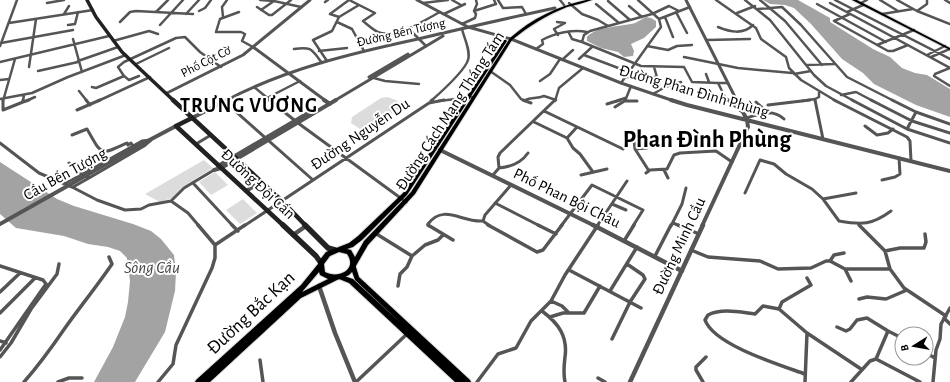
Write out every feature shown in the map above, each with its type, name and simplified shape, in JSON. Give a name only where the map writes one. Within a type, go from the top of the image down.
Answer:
[{"type":"main road","name":"Đường Đội Cấn","points":[[87,0],[109,36],[118,47],[282,201],[328,248],[337,250]]},
{"type":"main road","name":"Đường Cách Mạng Tháng Tám","points":[[337,250],[351,246],[401,199],[471,97],[509,38],[539,14],[578,1],[590,0]]},
{"type":"main road","points":[[854,0],[950,49]]},
{"type":"main road","name":"Đường Cách Mạng Tháng Tám","points":[[539,14],[568,4]]},
{"type":"main road","name":"Đường Cách Mạng Tháng Tám","points":[[353,265],[366,243],[413,193],[471,97],[490,71],[509,38]]},
{"type":"main road","name":"Đường Bến Tượng","points":[[176,126],[192,118]]},
{"type":"main road","name":"Đường Đội Cấn","points":[[176,126],[294,235],[316,256],[321,264]]},
{"type":"main road","points":[[460,382],[425,346],[357,278],[352,255],[344,250],[337,250],[328,254],[321,264],[322,273],[330,278],[351,281],[408,334],[425,346],[468,382]]},
{"type":"main road","name":"Đường Bắc Kạn","points":[[198,382],[302,288],[321,264]]},
{"type":"main road","points":[[338,278],[348,273],[353,265]]},
{"type":"main road","name":"Đường Bắc Kạn","points":[[205,382],[299,296],[338,278]]},
{"type":"street","points":[[0,44],[17,0]]},
{"type":"street","points":[[50,0],[47,3],[64,0]]},
{"type":"street","points":[[156,12],[168,0]]},
{"type":"street","points":[[160,25],[170,12],[183,0]]},
{"type":"street","points":[[186,14],[199,0]]},
{"type":"street","points":[[199,11],[205,8],[211,0]]},
{"type":"street","points":[[223,17],[222,7],[227,0]]},
{"type":"street","points":[[260,0],[275,0],[301,7]]},
{"type":"street","points":[[261,10],[275,0]]},
{"type":"street","points":[[257,7],[269,15],[272,15],[291,0]]},
{"type":"street","name":"Phố Cột Cờ","points":[[167,93],[243,55],[310,0]]},
{"type":"street","points":[[324,2],[328,0]]},
{"type":"street","points":[[339,17],[330,14],[349,0],[375,13],[363,20],[379,32],[388,34],[408,28],[440,12]]},
{"type":"street","name":"Đường Phan Đình Phùng","points":[[417,0],[468,27],[509,38],[621,83],[687,105],[950,171]]},
{"type":"street","points":[[423,3],[448,0]]},
{"type":"street","points":[[452,0],[461,5]]},
{"type":"street","points":[[462,24],[475,18],[476,14],[474,11],[477,6],[476,0]]},
{"type":"street","points":[[474,11],[496,4],[494,0]]},
{"type":"street","points":[[498,0],[503,8],[523,7],[526,14]]},
{"type":"street","points":[[560,0],[584,15],[600,21],[608,26]]},
{"type":"street","points":[[621,83],[661,27],[659,19],[638,0]]},
{"type":"street","points":[[686,0],[747,119],[768,112],[777,113],[784,120]]},
{"type":"street","points":[[716,0],[753,25],[758,30],[763,41],[786,57],[789,68],[793,73],[819,92],[907,136],[910,141],[911,161]]},
{"type":"street","points":[[745,0],[756,7],[772,23],[823,84],[907,129],[950,143]]},
{"type":"street","points":[[760,0],[785,21],[822,65]]},
{"type":"street","points":[[836,0],[950,59]]},
{"type":"street","points":[[847,12],[855,9],[867,0]]},
{"type":"street","points":[[880,0],[898,11]]},
{"type":"street","points":[[896,0],[917,11],[950,24]]},
{"type":"street","points":[[917,11],[927,4],[927,0]]},
{"type":"street","points":[[945,0],[950,2]]},
{"type":"street","points":[[608,2],[630,20]]},
{"type":"street","points":[[830,3],[950,68]]},
{"type":"street","points":[[444,14],[466,4]]},
{"type":"street","points":[[596,4],[619,23]]},
{"type":"street","points":[[817,4],[886,42]]},
{"type":"street","points":[[327,61],[313,40],[332,31],[339,17],[359,5]]},
{"type":"street","points":[[64,14],[69,6]]},
{"type":"street","points":[[629,6],[642,17]]},
{"type":"street","points":[[582,42],[584,35],[588,32],[652,14],[669,6],[677,11],[687,34]]},
{"type":"street","points":[[737,13],[756,7],[779,6],[784,8],[801,25],[834,64],[853,81],[916,112],[950,124]]},
{"type":"street","points":[[659,19],[690,7]]},
{"type":"street","points":[[882,14],[913,9]]},
{"type":"street","points":[[9,23],[93,10]]},
{"type":"street","points":[[120,22],[133,11],[194,14]]},
{"type":"street","points":[[68,25],[75,24],[78,12]]},
{"type":"street","points":[[239,12],[223,17],[219,20],[216,32],[241,32],[245,34],[242,41],[253,46],[329,103]]},
{"type":"street","name":"Đường Bến Tượng","points":[[192,118],[254,87],[327,61],[364,51],[418,40],[526,14],[539,14]]},
{"type":"street","points":[[850,14],[834,21],[890,51],[908,45]]},
{"type":"street","points":[[665,17],[673,38]]},
{"type":"street","points":[[29,67],[36,19]]},
{"type":"street","points":[[337,22],[352,29],[364,51]]},
{"type":"street","points":[[557,22],[564,23],[554,29],[558,35]]},
{"type":"street","points":[[718,27],[730,32],[748,30],[753,25]]},
{"type":"street","points":[[408,28],[418,40],[425,45]]},
{"type":"street","points":[[429,103],[449,85],[468,61],[468,52],[462,29]]},
{"type":"street","points":[[0,44],[34,36],[73,30]]},
{"type":"street","points":[[536,49],[543,44],[542,41],[545,38],[579,30],[588,32]]},
{"type":"street","points":[[877,45],[914,30]]},
{"type":"street","points":[[113,41],[146,32],[156,32],[158,34]]},
{"type":"street","points":[[0,143],[31,168],[46,177],[72,187],[97,200],[125,210],[141,209],[149,205],[171,201],[177,194],[214,170],[448,32]]},
{"type":"street","points":[[569,33],[572,39],[644,66],[684,67],[692,82],[728,83]]},
{"type":"street","points":[[425,45],[441,34]]},
{"type":"street","points":[[0,62],[109,36]]},
{"type":"street","points":[[139,76],[128,80],[124,76],[119,66],[130,59],[176,38],[185,37],[197,49],[221,67]]},
{"type":"street","points":[[73,39],[76,44],[78,61],[82,72]]},
{"type":"street","points":[[707,40],[750,39]]},
{"type":"street","points":[[647,46],[668,50],[677,46],[692,45]]},
{"type":"street","points":[[294,49],[306,46],[309,47],[322,63]]},
{"type":"street","points":[[579,59],[592,46]]},
{"type":"street","points":[[927,55],[945,46]]},
{"type":"street","points":[[38,71],[78,61],[118,47]]},
{"type":"street","points":[[136,64],[170,48]]},
{"type":"street","points":[[319,51],[347,48]]},
{"type":"street","points":[[931,57],[950,49]]},
{"type":"street","points":[[540,81],[550,74],[561,59],[573,50]]},
{"type":"street","points":[[584,54],[642,77]]},
{"type":"street","points":[[2,99],[24,95],[126,55]]},
{"type":"street","points":[[684,57],[719,64],[793,73],[811,71]]},
{"type":"street","points":[[14,59],[2,99],[3,110],[35,97]]},
{"type":"street","points":[[329,103],[374,78],[402,59]]},
{"type":"street","points":[[806,65],[834,64]]},
{"type":"street","points":[[654,66],[660,84]]},
{"type":"street","points":[[499,168],[498,157],[500,153],[556,100],[560,88],[583,68]]},
{"type":"street","points":[[949,85],[934,75],[950,68]]},
{"type":"street","points":[[490,71],[503,79],[518,97],[531,103]]},
{"type":"street","points":[[706,74],[710,82]]},
{"type":"street","points":[[92,87],[96,88],[124,76]]},
{"type":"street","points":[[625,77],[657,77]]},
{"type":"street","points":[[77,110],[150,78]]},
{"type":"street","points":[[374,78],[385,81],[419,84]]},
{"type":"street","points":[[0,80],[9,79]]},
{"type":"street","points":[[267,98],[300,81]]},
{"type":"street","points":[[653,94],[665,87],[681,82]]},
{"type":"street","points":[[718,83],[725,97],[743,112]]},
{"type":"street","points":[[615,107],[625,99],[631,86]]},
{"type":"street","points":[[254,87],[297,122],[406,202]]},
{"type":"street","name":"Đường Bến Tượng","points":[[192,118],[254,87]]},
{"type":"street","points":[[79,91],[90,105]]},
{"type":"street","points":[[768,105],[815,99],[819,97],[819,92]]},
{"type":"street","points":[[841,95],[856,92],[912,121],[950,133]]},
{"type":"street","points":[[525,100],[529,98],[538,99],[544,94],[556,100]]},
{"type":"street","points":[[23,102],[24,95]]},
{"type":"street","name":"Đường Nguyễn Du","points":[[215,245],[429,103],[440,100],[471,97]]},
{"type":"street","points":[[607,104],[625,99],[637,101]]},
{"type":"street","points":[[815,99],[823,139]]},
{"type":"street","points":[[225,102],[313,180]]},
{"type":"street","points":[[756,102],[768,112]]},
{"type":"street","points":[[544,111],[623,149]]},
{"type":"street","points":[[907,129],[916,112]]},
{"type":"street","points":[[869,116],[877,113]]},
{"type":"street","name":"Đường Minh Cầu","points":[[630,382],[748,127],[747,119]]},
{"type":"street","points":[[534,122],[567,138],[573,148],[580,154],[593,172]]},
{"type":"street","name":"Đường Bến Tượng","points":[[142,144],[176,126]]},
{"type":"street","points":[[865,126],[877,135],[890,132],[893,129]]},
{"type":"street","points":[[567,138],[577,127]]},
{"type":"street","points":[[72,135],[87,129],[103,152],[108,152],[127,143],[128,145],[131,143],[133,146]]},
{"type":"street","points":[[196,144],[211,135]]},
{"type":"street","points":[[639,135],[634,140],[635,150],[648,172],[668,168],[674,155],[680,153],[716,151],[732,162]]},
{"type":"street","points":[[64,184],[142,141],[151,140]]},
{"type":"street","points":[[72,187],[144,146],[151,140]]},
{"type":"street","name":"Cầu Bến Tượng","points":[[0,224],[142,144]]},
{"type":"street","points":[[635,150],[647,148]]},
{"type":"street","name":"Phố Phan Bội Châu","points":[[440,150],[571,213],[682,270]]},
{"type":"street","points":[[493,175],[499,168],[514,164],[525,158],[528,153]]},
{"type":"street","points":[[882,180],[895,178],[900,174],[899,158]]},
{"type":"street","points":[[745,193],[760,160],[774,164],[786,174],[809,186],[823,199],[839,221],[859,225],[874,222],[891,211]]},
{"type":"street","points":[[70,163],[89,178]]},
{"type":"street","points":[[84,164],[90,170]]},
{"type":"street","points":[[580,175],[607,169]]},
{"type":"street","points":[[664,170],[668,178]]},
{"type":"street","points":[[477,382],[498,354],[516,348],[531,321],[551,301],[569,270],[627,181]]},
{"type":"street","points":[[246,191],[261,182]]},
{"type":"street","points":[[193,183],[238,231]]},
{"type":"street","points":[[483,221],[485,215],[511,184]]},
{"type":"street","points":[[453,240],[432,229],[428,224],[437,214],[444,213],[475,222],[483,221],[491,227],[537,252],[543,250],[591,186],[641,208],[643,211],[624,240]]},
{"type":"street","points":[[655,256],[682,204],[686,188]]},
{"type":"street","points":[[823,199],[856,193]]},
{"type":"street","points":[[158,382],[173,364],[176,345],[212,268],[215,258],[215,245],[188,213],[171,201]]},
{"type":"street","points":[[496,203],[556,234]]},
{"type":"street","points":[[612,204],[626,210]]},
{"type":"street","points":[[673,223],[699,234]]},
{"type":"street","points":[[859,225],[885,251],[890,269],[907,290],[945,317],[950,324]]},
{"type":"street","points":[[294,235],[306,226]]},
{"type":"street","points":[[376,233],[412,256]]},
{"type":"street","points":[[885,251],[900,248],[924,248],[926,242],[925,234]]},
{"type":"street","points":[[398,286],[400,274],[407,268],[412,256],[425,245],[438,240],[443,235]]},
{"type":"street","points":[[610,291],[637,247]]},
{"type":"street","points":[[691,250],[708,257],[760,261],[778,269],[811,268],[826,261],[830,261],[845,269],[890,269]]},
{"type":"street","points":[[830,261],[834,255],[844,253]]},
{"type":"street","points":[[24,382],[49,352],[65,328],[103,279],[112,264],[109,257]]},
{"type":"street","points":[[0,357],[11,343],[31,309],[57,274],[59,264]]},
{"type":"street","points":[[612,339],[630,302],[645,277],[627,264]]},
{"type":"street","points":[[0,267],[34,279],[43,280],[46,284],[0,350]]},
{"type":"street","points":[[845,269],[851,281]]},
{"type":"street","points":[[569,270],[641,308]]},
{"type":"street","points":[[0,292],[20,273]]},
{"type":"street","points":[[779,309],[782,302],[811,285],[807,278]]},
{"type":"street","points":[[0,313],[34,279]]},
{"type":"street","points":[[319,286],[335,333],[355,382],[408,334]]},
{"type":"street","points":[[550,317],[563,313],[584,313],[600,286]]},
{"type":"street","points":[[859,299],[886,299],[907,290]]},
{"type":"street","points":[[551,301],[562,306],[569,313]]},
{"type":"street","points":[[805,374],[743,351],[708,327],[706,324],[706,317],[713,312],[721,310],[755,314],[763,306],[779,309],[807,333],[861,369]]},
{"type":"street","points":[[933,382],[936,350],[940,339],[941,324],[950,308]]},
{"type":"street","points":[[542,310],[558,323],[565,339],[565,358],[562,371],[565,382]]},
{"type":"street","points":[[837,327],[846,331],[850,329],[857,320],[867,318],[880,324],[894,334]]},
{"type":"street","points":[[876,359],[888,331]]},
{"type":"street","points":[[805,382],[807,333]]},
{"type":"street","points":[[0,341],[6,343]]},
{"type":"street","points":[[703,382],[696,370],[696,367],[706,357]]},
{"type":"street","points":[[851,382],[861,369],[870,361],[876,359],[920,382]]},
{"type":"street","points":[[260,360],[263,382]]},
{"type":"street","points":[[58,382],[69,378],[82,378]]},
{"type":"street","points":[[598,378],[605,382]]},
{"type":"shaded area","points":[[388,97],[398,101],[400,105],[399,109],[368,129],[360,129],[351,123],[352,117],[381,98]]},
{"type":"shaded area","points":[[204,160],[213,168],[181,188],[172,198],[160,202],[145,194]]},
{"type":"shaded area","points":[[215,172],[228,185],[211,195],[199,182]]},
{"type":"shaded area","points":[[243,199],[257,213],[240,224],[226,210]]},
{"type":"water","points":[[763,0],[798,0],[830,18],[830,22],[873,49],[890,57],[902,68],[915,73],[927,75],[950,89],[950,117],[916,105],[874,84],[863,73],[842,59],[811,24],[794,8],[785,5],[770,4]]},
{"type":"water","points":[[646,17],[656,21],[656,27],[644,38],[631,44],[634,51],[633,56],[624,57],[618,52],[601,48],[587,41],[587,37],[591,33],[609,27],[635,23]]},
{"type":"water","name":"Sông Cầu","points":[[0,162],[57,199],[151,231],[161,239],[174,255],[176,272],[175,291],[165,332],[135,382],[94,382],[113,347],[125,317],[130,281],[127,258],[120,251],[108,247],[88,244],[64,236],[16,228],[0,214]]},
{"type":"district","name":"TRƯNG VƯƠNG","points":[[249,106]]},
{"type":"district","name":"Phan Đình Phùng","points":[[707,140]]}]
